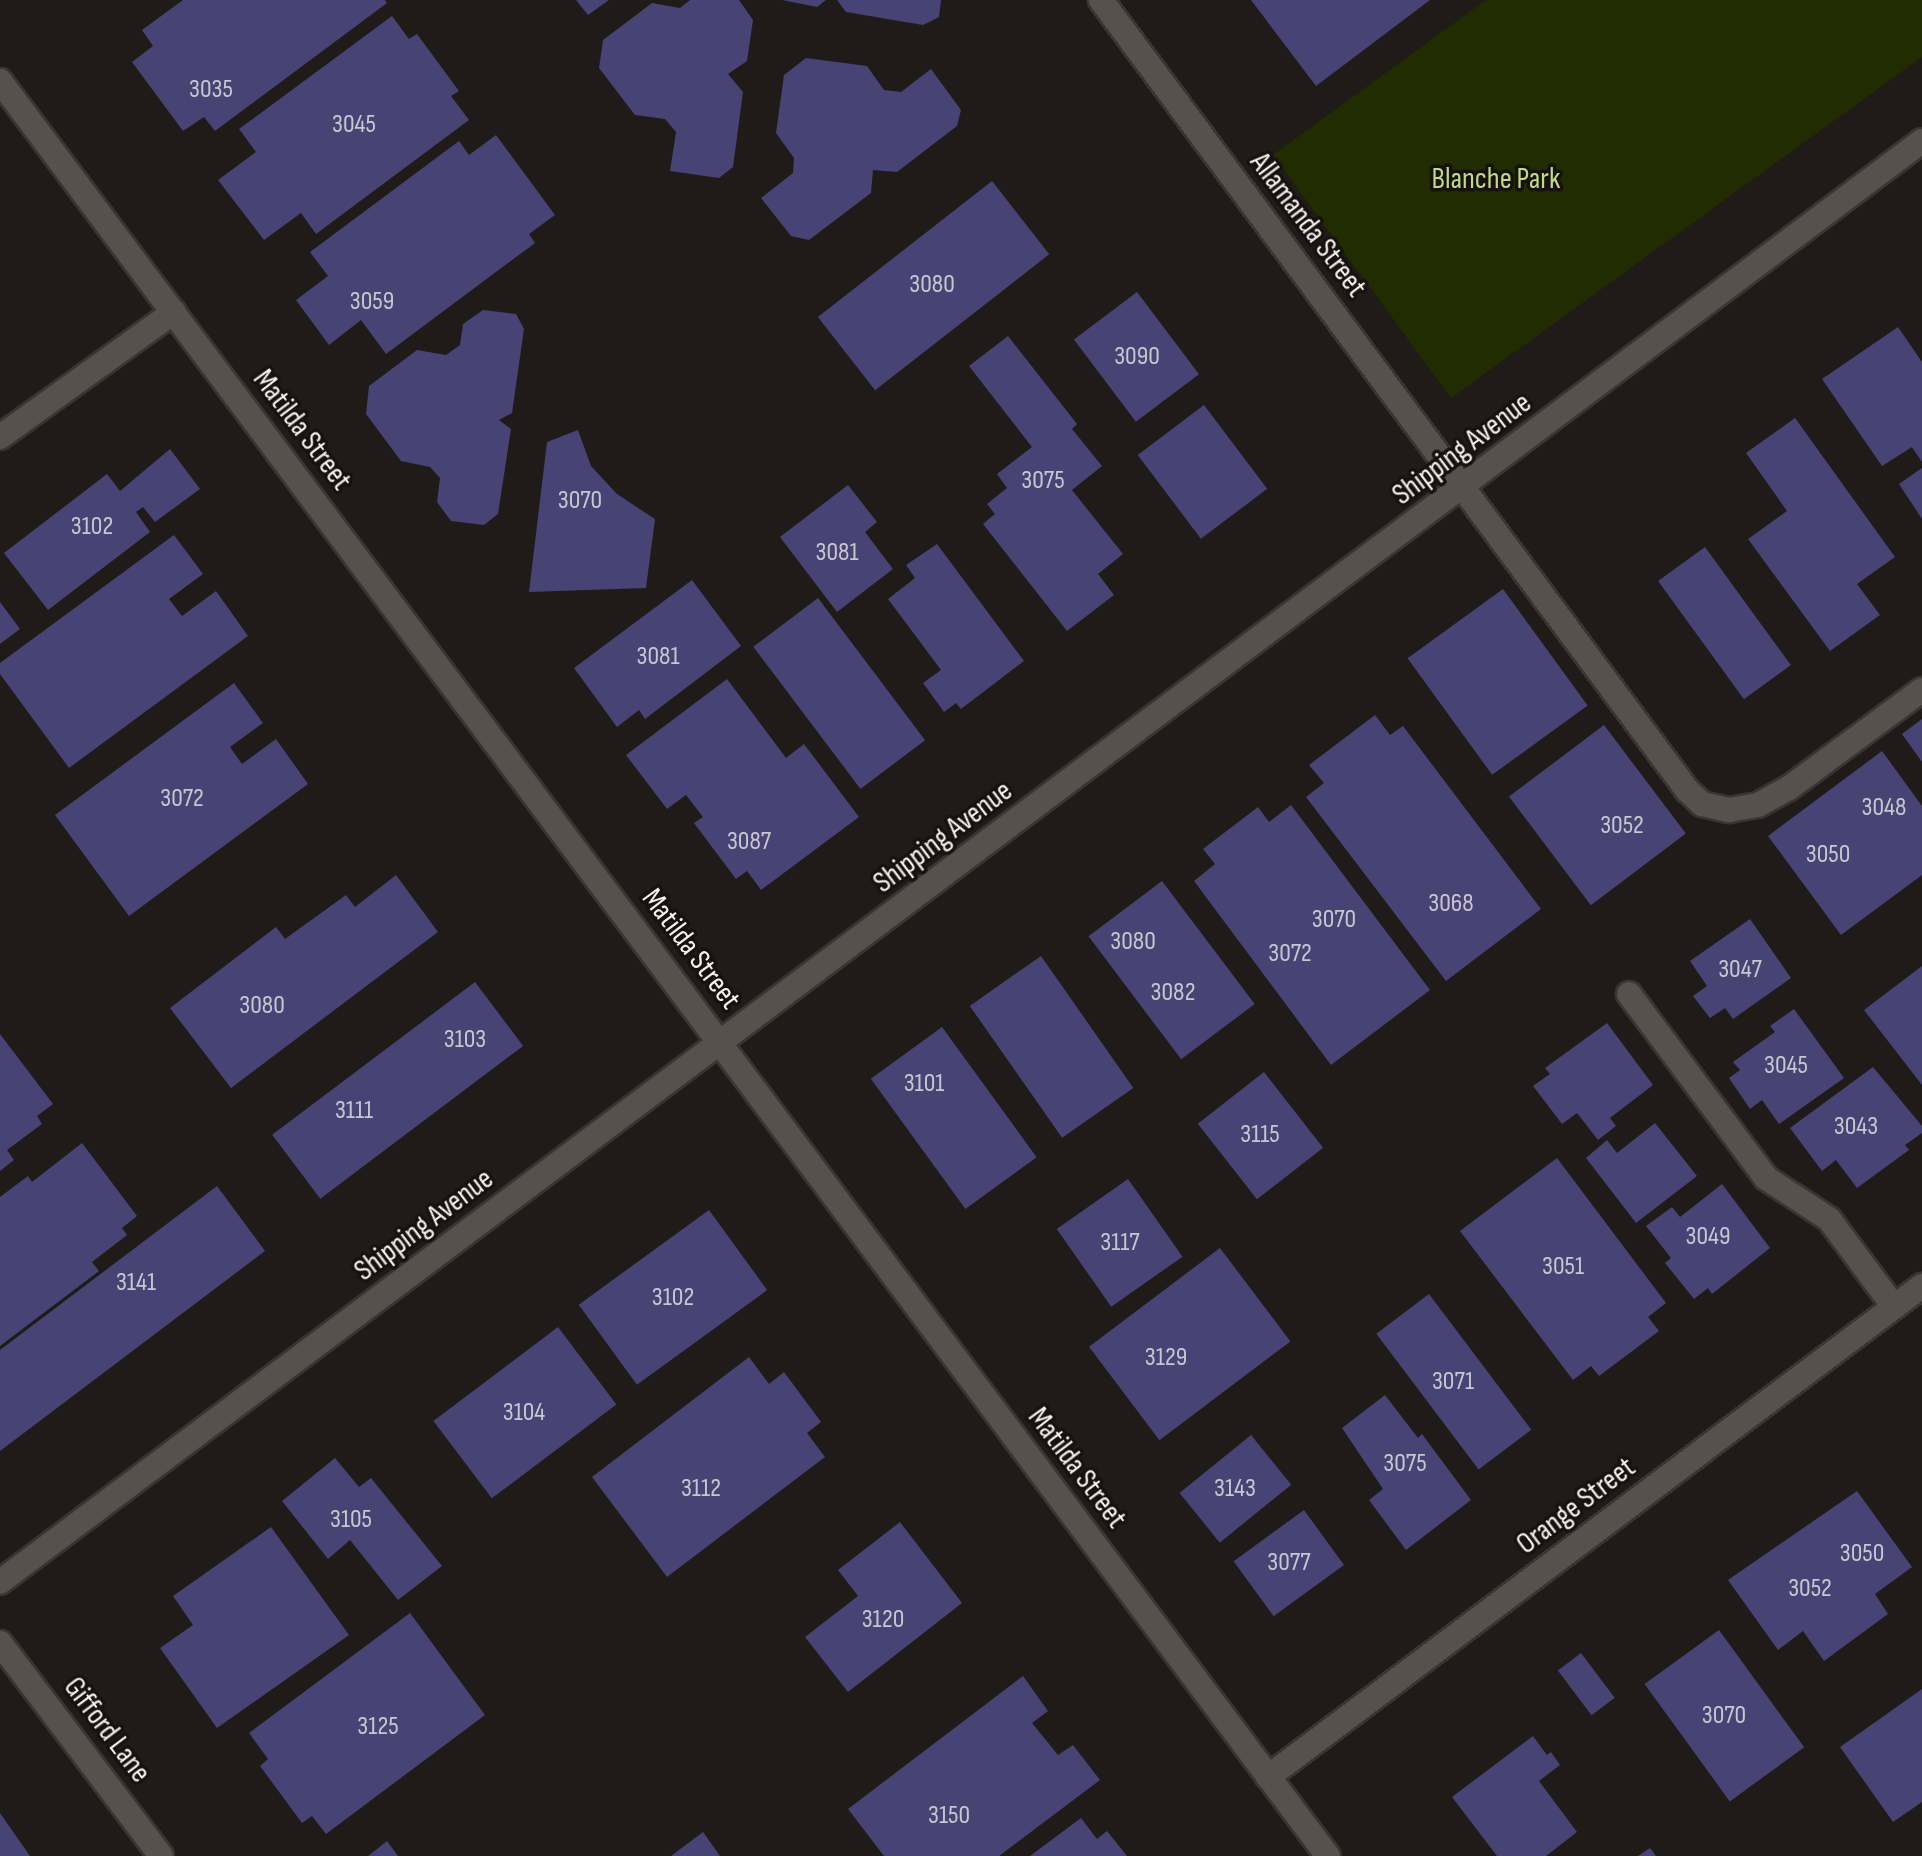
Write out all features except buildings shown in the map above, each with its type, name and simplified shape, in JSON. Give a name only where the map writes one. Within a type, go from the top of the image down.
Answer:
[{"type":"street","name":"Allamanda Street","points":[[1101,0],[1687,790],[1702,804],[1729,810],[1758,805],[1789,788],[1922,690]]},
{"type":"street","name":"Matilda Street","points":[[0,81],[1328,1856]]},
{"type":"street","name":"Shipping Avenue","points":[[0,1582],[1465,487],[1922,141]]},
{"type":"street","points":[[0,437],[174,312]]},
{"type":"street","points":[[1629,994],[1766,1178],[1829,1219],[1894,1307]]},
{"type":"street","name":"Orange Street","points":[[1268,1777],[1922,1286]]},
{"type":"street","name":"Gifford Lane","points":[[0,1643],[161,1856]]},
{"type":"green space","name":"Blanche Park","points":[[1486,0],[1922,0],[1922,57],[1451,398],[1273,155]]}]
